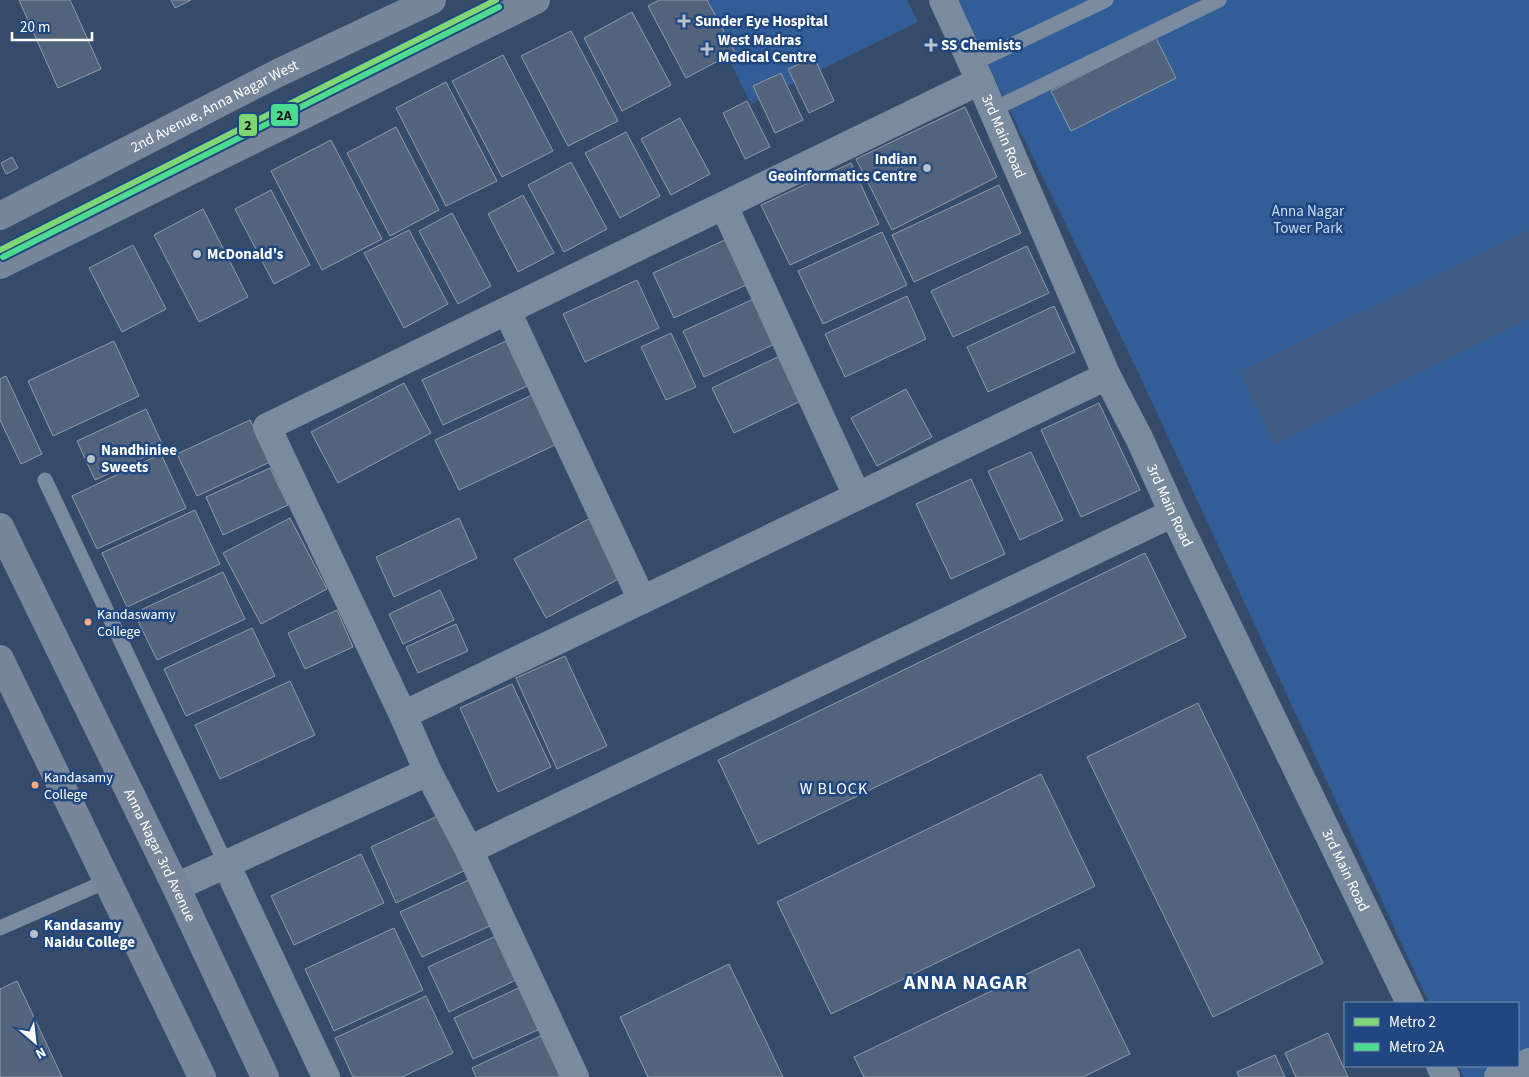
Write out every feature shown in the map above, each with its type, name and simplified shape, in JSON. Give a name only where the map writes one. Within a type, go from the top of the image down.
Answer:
[{"type":"main road","name":"2nd Avenue, Anna Nagar West","points":[[0,216],[278,73],[432,0]]},
{"type":"main road","points":[[0,266],[536,0]]},
{"type":"main road","name":"Anna Nagar 3rd Avenue","points":[[0,527],[176,887],[265,1077]]},
{"type":"main road","points":[[0,659],[202,1077]]},
{"type":"street","name":"3rd Main Road","points":[[943,0],[1107,376],[1140,440],[1172,513],[1410,1002]]},
{"type":"street","points":[[575,1077],[468,850],[428,772],[267,427],[724,206],[976,72]]},
{"type":"street","points":[[724,206],[857,496]]},
{"type":"street","points":[[507,311],[642,600]]},
{"type":"street","points":[[403,715],[1107,376]]},
{"type":"street","points":[[468,850],[1172,513]]},
{"type":"street","points":[[176,887],[428,772]]},
{"type":"street","points":[[226,864],[326,1077]]},
{"type":"street","points":[[1498,1077],[1519,1067]]},
{"type":"lane","points":[[976,72],[1106,0]]},
{"type":"lane","points":[[992,110],[1219,0]]},
{"type":"lane","points":[[45,480],[226,864]]},
{"type":"lane","points":[[0,928],[107,881]]},
{"type":"green space","points":[[700,0],[907,0],[918,22],[751,104]]},
{"type":"green space","name":"Anna Nagar Tower Park","points":[[956,0],[1529,0],[1529,1055],[1519,1060],[1519,1002],[1429,1002],[1138,372]]},
{"type":"green space","points":[[1458,1067],[1505,1067],[1484,1077],[1463,1077]]},
{"type":"shaded area","points":[[1529,230],[1529,319],[1274,444],[1239,372]]},
{"type":"building","points":[[19,0],[70,0],[101,69],[58,88]]},
{"type":"building","points":[[171,0],[191,0],[175,8]]},
{"type":"building","points":[[659,0],[707,0],[735,52],[686,78],[648,6]]},
{"type":"building","points":[[632,12],[671,85],[622,111],[584,38]]},
{"type":"building","points":[[571,31],[618,121],[568,146],[521,56]]},
{"type":"building","points":[[1156,38],[1176,78],[1071,131],[1051,91]]},
{"type":"building","points":[[503,55],[553,151],[502,177],[452,81]]},
{"type":"building","points":[[814,57],[834,101],[809,113],[788,69]]},
{"type":"building","points":[[781,73],[803,120],[775,133],[753,86]]},
{"type":"building","points":[[446,82],[497,181],[446,206],[396,108]]},
{"type":"building","points":[[747,101],[770,147],[745,159],[723,113]]},
{"type":"building","name":"Indian Geoinformatics Centre","points":[[965,107],[997,177],[892,230],[856,159]]},
{"type":"building","points":[[680,118],[710,174],[671,195],[641,139]]},
{"type":"building","points":[[396,127],[439,210],[390,236],[347,153]]},
{"type":"building","points":[[626,132],[660,196],[620,218],[585,153]]},
{"type":"building","points":[[331,140],[382,239],[322,270],[271,171]]},
{"type":"building","points":[[12,157],[18,168],[6,174],[1,163]]},
{"type":"building","points":[[571,162],[607,229],[564,252],[528,185]]},
{"type":"building","points":[[851,163],[879,224],[790,265],[761,205]]},
{"type":"building","points":[[999,185],[1021,233],[914,282],[892,235]]},
{"type":"building","points":[[271,190],[310,265],[274,284],[235,209]]},
{"type":"building","points":[[523,195],[554,253],[518,272],[488,214]]},
{"type":"building","points":[[203,209],[248,297],[199,322],[154,235]]},
{"type":"building","points":[[452,213],[491,286],[458,304],[419,231]]},
{"type":"building","points":[[409,230],[448,304],[404,328],[364,253]]},
{"type":"building","points":[[882,232],[907,285],[823,324],[798,271]]},
{"type":"building","points":[[725,240],[746,285],[674,318],[653,273]]},
{"type":"building","points":[[133,245],[166,309],[122,332],[89,268]]},
{"type":"building","points":[[1027,246],[1049,293],[953,337],[931,291]]},
{"type":"building","points":[[637,280],[659,328],[585,362],[563,314]]},
{"type":"building","points":[[907,296],[926,339],[845,377],[825,334]]},
{"type":"building","points":[[758,297],[779,342],[704,377],[683,331]]},
{"type":"building","points":[[1054,306],[1075,352],[988,392],[967,347]]},
{"type":"building","points":[[671,333],[696,387],[666,400],[641,347]]},
{"type":"building","points":[[114,341],[139,396],[53,436],[28,381]]},
{"type":"building","points":[[506,341],[527,386],[443,425],[422,380]]},
{"type":"building","points":[[784,354],[805,399],[734,433],[712,388]]},
{"type":"building","points":[[6,376],[42,454],[21,464],[0,420],[0,379]]},
{"type":"building","points":[[404,383],[431,433],[338,483],[311,432]]},
{"type":"building","points":[[906,389],[932,437],[877,466],[851,418]]},
{"type":"building","points":[[532,395],[555,445],[459,490],[435,440]]},
{"type":"building","points":[[1099,403],[1140,490],[1081,517],[1041,430]]},
{"type":"building","points":[[146,409],[164,448],[95,480],[77,441]]},
{"type":"building","points":[[250,420],[270,462],[197,496],[177,454]]},
{"type":"building","points":[[1031,452],[1063,520],[1020,540],[988,471]]},
{"type":"building","points":[[161,454],[186,508],[97,549],[72,496]]},
{"type":"building","points":[[270,468],[288,505],[223,535],[206,497]]},
{"type":"building","points":[[971,479],[1005,554],[951,579],[916,504]]},
{"type":"building","points":[[195,510],[220,564],[127,607],[102,553]]},
{"type":"building","points":[[596,515],[628,574],[546,618],[514,559]]},
{"type":"building","points":[[290,518],[327,589],[261,624],[223,553]]},
{"type":"building","points":[[459,518],[477,558],[394,597],[376,557]]},
{"type":"building","points":[[1145,553],[1186,637],[758,844],[718,760]]},
{"type":"building","points":[[223,572],[245,619],[157,660],[134,613]]},
{"type":"building","points":[[440,590],[454,620],[403,644],[389,614]]},
{"type":"building","points":[[337,610],[353,647],[305,669],[288,633]]},
{"type":"building","points":[[456,624],[468,651],[418,673],[406,647]]},
{"type":"building","points":[[252,628],[275,676],[186,716],[164,669]]},
{"type":"building","points":[[565,656],[607,746],[557,769],[516,678]]},
{"type":"building","points":[[290,681],[315,735],[220,779],[195,725]]},
{"type":"building","points":[[512,684],[551,767],[498,792],[460,708]]},
{"type":"building","points":[[1198,703],[1323,963],[1213,1017],[1087,757]]},
{"type":"building","points":[[1041,774],[1095,886],[831,1014],[777,902]]},
{"type":"building","points":[[442,814],[468,869],[396,903],[371,847]]},
{"type":"building","points":[[361,854],[384,903],[294,945],[271,896]]},
{"type":"building","points":[[473,878],[494,924],[422,957],[400,912]]},
{"type":"building","points":[[394,928],[423,990],[334,1031],[305,969]]},
{"type":"building","points":[[498,935],[518,979],[449,1012],[428,967]]},
{"type":"building","points":[[1079,949],[1130,1054],[1083,1077],[864,1077],[854,1057]]},
{"type":"building","points":[[729,964],[783,1077],[648,1077],[620,1017]]},
{"type":"building","points":[[17,981],[62,1077],[0,1077],[0,989]]},
{"type":"building","points":[[523,986],[542,1028],[473,1059],[454,1018]]},
{"type":"building","points":[[426,996],[453,1053],[402,1077],[353,1077],[335,1038]]},
{"type":"building","points":[[549,1032],[570,1077],[476,1077],[472,1068]]},
{"type":"building","points":[[1328,1033],[1348,1077],[1296,1077],[1285,1053]]},
{"type":"building","points":[[1275,1055],[1285,1077],[1239,1077],[1237,1072]]},
{"type":"metro line","name":"2","points":[[0,250],[496,0]]},
{"type":"metro line","name":"2A","points":[[3,257],[499,7]]},
{"type":"place","name":"Sunder Eye Hospital","points":[[684,21]]},
{"type":"place","name":"SS Chemists","points":[[931,45]]},
{"type":"place","name":"West Madras Medical Centre","points":[[707,49]]},
{"type":"place","name":"Indian Geoinformatics Centre","points":[[927,168]]},
{"type":"place","name":"McDonald's","points":[[197,254]]},
{"type":"place","name":"Nandhiniee Sweets","points":[[91,459]]},
{"type":"place","name":"Kandaswamy College","points":[[88,622]]},
{"type":"place","name":"Kandasamy College","points":[[35,785]]},
{"type":"place","name":"Kandasamy Naidu College","points":[[34,934]]},
{"type":"district","name":"W BLOCK","points":[[834,788]]},
{"type":"district","name":"ANNA NAGAR","points":[[966,982]]}]
